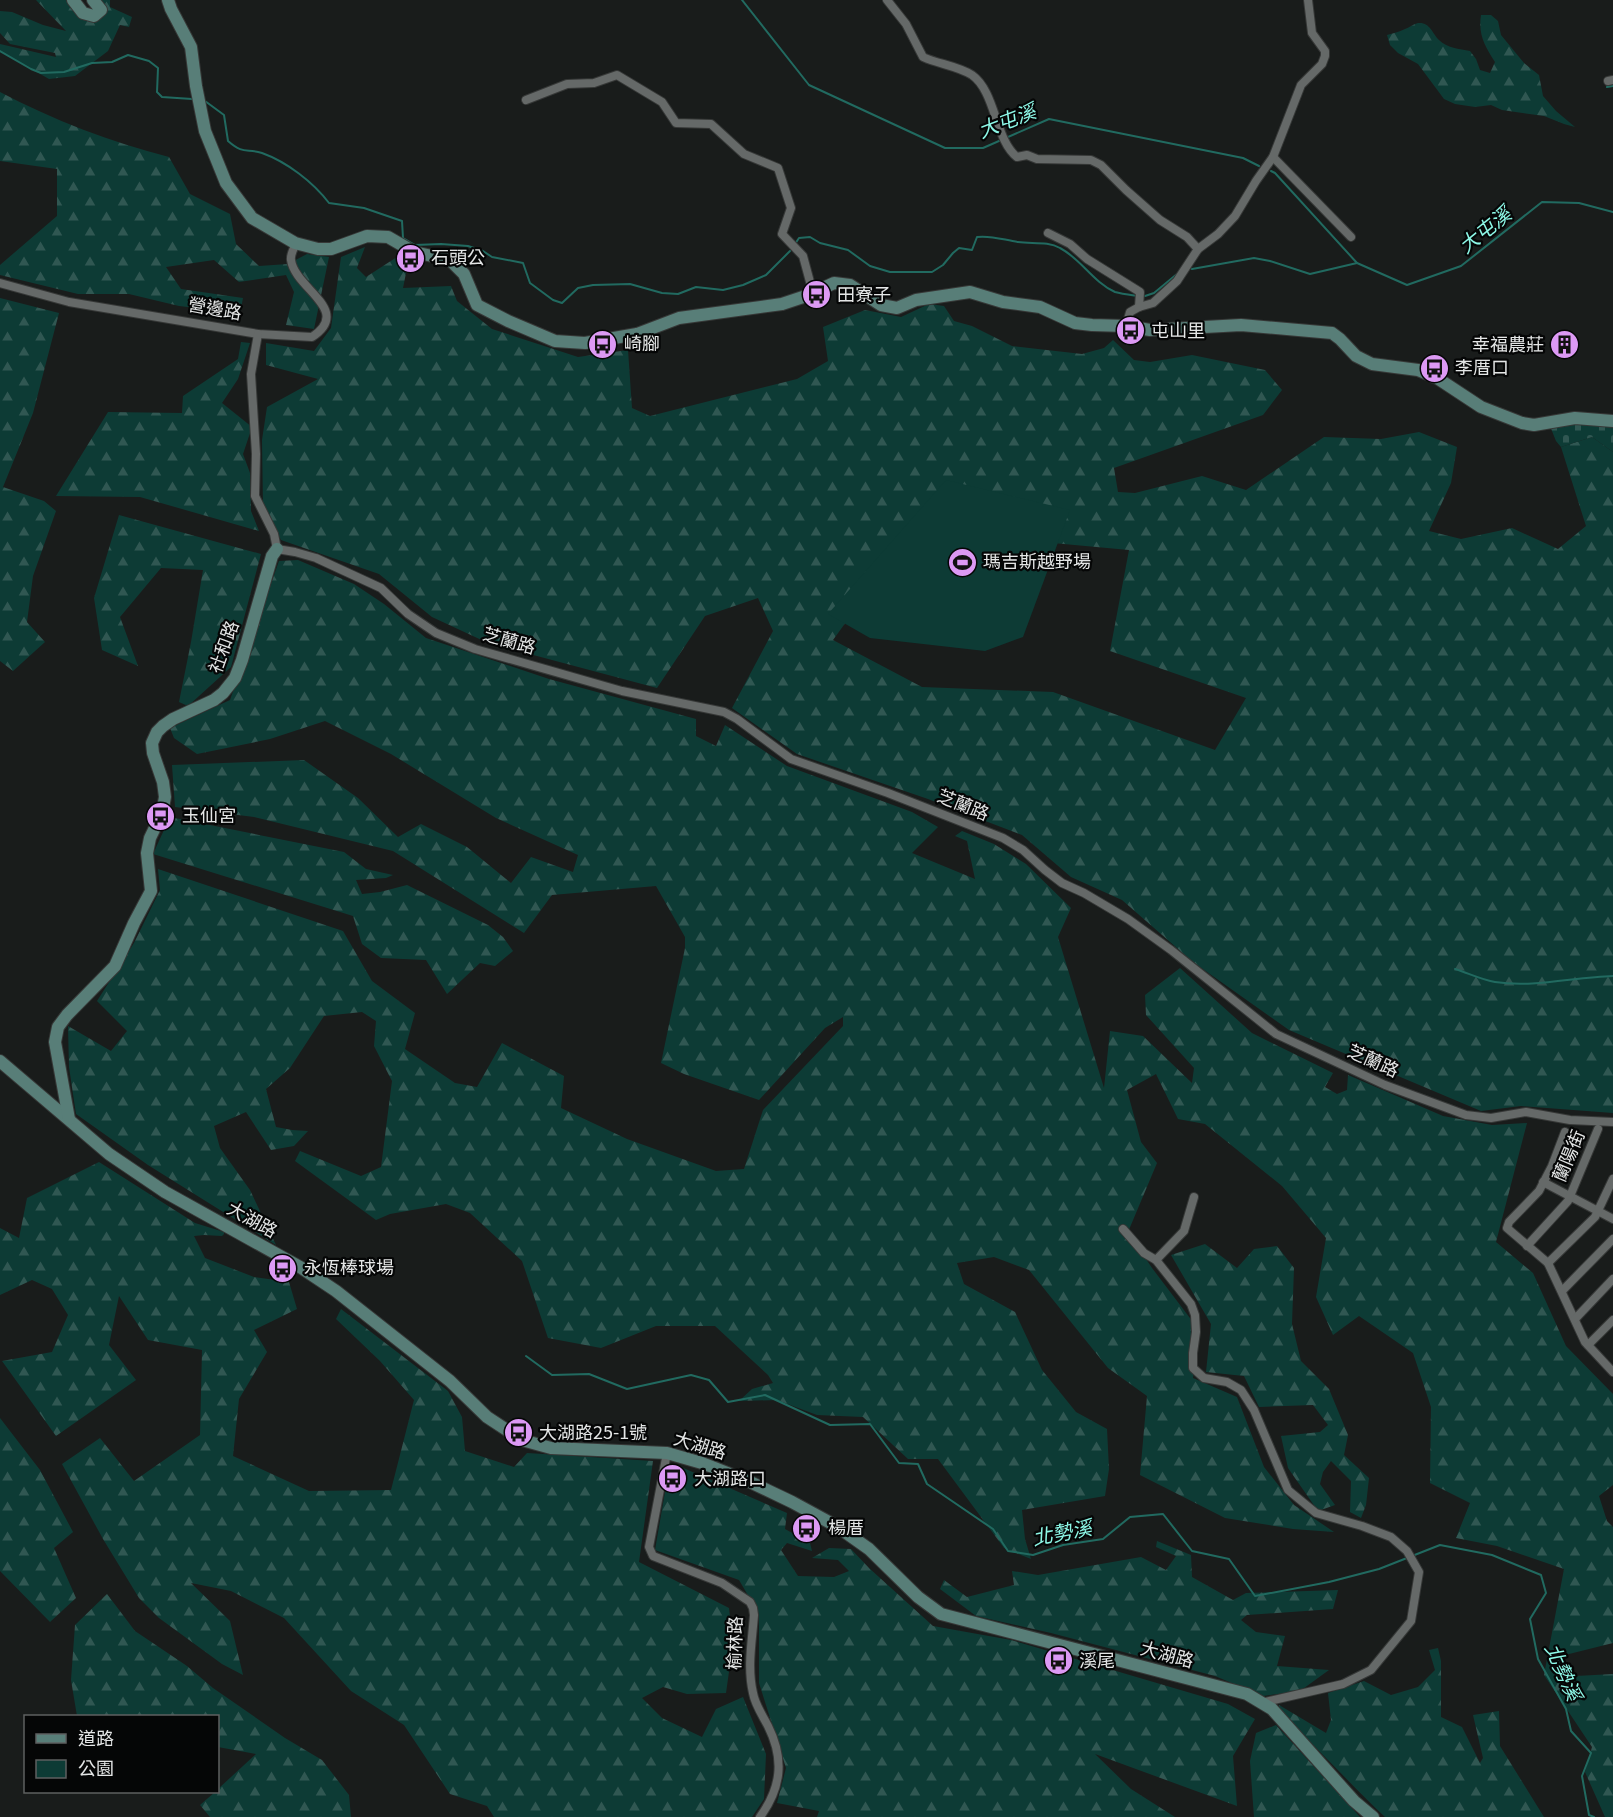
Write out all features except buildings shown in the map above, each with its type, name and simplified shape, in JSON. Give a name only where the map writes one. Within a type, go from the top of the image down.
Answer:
[{"type":"street","points":[[73,0],[83,13],[94,16],[101,10],[93,0]]},
{"type":"street","points":[[168,0],[192,47],[196,86],[205,131],[226,183],[252,218],[295,243],[318,249],[331,249],[368,237],[388,237],[414,252],[450,260],[464,274],[477,305],[555,341],[585,343],[637,334],[679,318],[782,304],[834,283],[850,285],[881,305],[897,308],[916,300],[970,292],[1003,302],[1040,307],[1075,323],[1092,325],[1126,326],[1150,330],[1241,325],[1332,333],[1356,356],[1372,364],[1418,370],[1437,378],[1481,407],[1522,423],[1534,425],[1575,418],[1613,422]]},
{"type":"street","points":[[887,0],[906,24],[923,57],[973,76],[988,94],[999,127],[1012,153],[1017,157],[1027,155],[1037,159],[1091,160],[1101,165],[1160,220],[1187,237],[1198,249]]},
{"type":"street","points":[[1126,326],[1130,312],[1153,303],[1177,281],[1198,249],[1218,234],[1235,216],[1273,157],[1301,85],[1322,64],[1325,56],[1325,51],[1312,33],[1308,0]]},
{"type":"street","points":[[526,100],[567,84],[594,83],[616,75],[662,102],[676,123],[711,124],[744,154],[777,168],[791,208],[782,234],[803,256],[813,293]]},
{"type":"street","points":[[1273,157],[1351,237]]},
{"type":"street","points":[[1048,233],[1070,244],[1087,259],[1141,288],[1139,307]]},
{"type":"street","name":"營邊路","points":[[0,283],[69,302],[258,334],[312,337],[327,323],[328,318],[323,305],[293,270],[290,257],[297,242]]},
{"type":"street","points":[[258,334],[251,375],[256,454],[255,496],[274,534],[277,549]]},
{"type":"street","name":"社和路","points":[[69,1119],[55,1042],[58,1027],[115,966],[134,923],[152,891],[147,853],[150,838],[162,813],[165,797],[152,743],[163,726],[214,700],[224,693],[235,678],[272,556],[277,549]]},
{"type":"street","name":"芝蘭路","points":[[277,549],[316,558],[381,588],[408,614],[436,633],[475,649],[622,690],[724,712],[791,759],[888,793],[1003,838],[1023,850],[1062,883],[1084,893],[1145,931],[1276,1034],[1385,1085],[1479,1118],[1526,1112],[1570,1120],[1613,1122]]},
{"type":"street","name":"大湖路","points":[[0,1061],[109,1154],[165,1192],[300,1267],[336,1290],[450,1381],[487,1417],[522,1440],[550,1448],[667,1454],[702,1463],[748,1481],[838,1527],[869,1549],[918,1596],[941,1614],[1247,1694],[1272,1709],[1354,1800],[1374,1817]]},
{"type":"street","name":"蘭陽街","points":[[1527,1246],[1568,1201],[1598,1129]]},
{"type":"street","name":"蘭陽街","points":[[1564,1132],[1552,1166],[1539,1191],[1509,1222],[1507,1228],[1548,1263],[1585,1342],[1611,1366]]},
{"type":"street","points":[[1548,1263],[1594,1217],[1613,1179]]},
{"type":"street","name":"蘭陽街","points":[[1543,1182],[1613,1219]]},
{"type":"street","points":[[1156,1260],[1184,1231],[1194,1197]]},
{"type":"street","points":[[1123,1229],[1144,1253],[1156,1260],[1191,1304],[1197,1332],[1193,1368],[1204,1378],[1227,1382],[1241,1390],[1254,1410],[1288,1490],[1316,1513],[1362,1526],[1391,1538],[1410,1557],[1419,1572],[1411,1621],[1371,1670],[1343,1684],[1261,1702]]},
{"type":"street","points":[[1562,1291],[1613,1239]]},
{"type":"street","points":[[1575,1319],[1613,1279]]},
{"type":"street","points":[[1588,1345],[1613,1320]]},
{"type":"street","name":"榆林路","points":[[667,1454],[649,1547],[650,1552],[653,1556],[722,1583],[750,1602],[753,1608],[749,1666],[751,1685],[754,1697],[773,1736],[780,1772],[774,1793],[760,1817]]},
{"type":"green space","points":[[36,0],[66,0],[76,14],[94,22],[104,14],[100,0],[110,0],[110,7],[132,17],[129,27],[120,25],[108,51],[75,76],[49,79],[0,51],[0,44],[56,57],[55,53],[10,44],[0,33],[0,11],[12,12],[43,25],[66,31]]},
{"type":"green space","points":[[1481,15],[1491,15],[1498,21],[1501,35],[1524,63],[1539,75],[1543,96],[1575,127],[1544,116],[1502,110],[1491,105],[1475,107],[1455,104],[1444,99],[1418,64],[1398,53],[1390,45],[1387,35],[1416,24],[1425,24],[1446,45],[1470,51],[1480,70],[1490,73],[1495,62],[1483,40]]},
{"type":"green space","points":[[0,92],[83,129],[169,157],[190,194],[230,214],[236,244],[259,266],[288,264],[307,254],[329,257],[314,329],[286,325],[294,292],[286,275],[239,282],[214,260],[166,267],[181,289],[243,298],[240,313],[179,306],[129,294],[78,294],[0,275],[0,265],[57,216],[57,169],[0,161]]},
{"type":"green space","points":[[365,247],[357,268],[366,277],[400,255],[409,258],[403,288],[451,286],[457,301],[492,329],[578,357],[628,350],[632,408],[650,416],[797,379],[828,361],[823,327],[865,310],[901,317],[929,304],[944,306],[954,321],[972,326],[1012,346],[1082,354],[1104,348],[1113,340],[1134,360],[1150,362],[1192,355],[1265,370],[1282,390],[1263,415],[1114,468],[1118,492],[1135,493],[1202,476],[1246,490],[1324,437],[1381,439],[1419,432],[1457,447],[1451,483],[1429,531],[1461,539],[1512,528],[1558,549],[1586,526],[1561,447],[1592,437],[1613,452],[1613,1113],[1521,1106],[1481,1111],[1289,1030],[1193,962],[1122,900],[1071,877],[1022,835],[928,799],[797,754],[732,708],[773,631],[758,598],[705,616],[657,688],[488,643],[432,617],[379,574],[281,540],[263,507],[262,440],[267,407],[318,379],[266,365],[266,343],[314,351],[331,328],[341,257]],"holes":[[[1042,542],[1129,550],[1110,651],[1246,698],[1215,750],[1053,692],[922,687],[833,640],[862,600]]]},
{"type":"green space","points":[[0,298],[59,313],[33,413],[3,487],[44,501],[56,511],[33,576],[27,622],[45,642],[13,671],[0,661]]},
{"type":"green space","points":[[241,342],[250,343],[238,379],[222,403],[252,427],[243,454],[250,473],[251,511],[259,531],[140,497],[56,496],[108,412],[182,413],[183,396],[238,359]]},
{"type":"green space","points":[[1576,423],[1602,424],[1613,428],[1613,452],[1592,437],[1561,447],[1550,426]]},
{"type":"green space","name":"瑪吉斯越野場","points":[[946,480],[1070,510],[1023,637],[985,651],[870,638],[828,614]]},
{"type":"green space","points":[[119,515],[261,554],[231,667],[188,706],[179,702],[203,570],[161,568],[120,617],[138,666],[102,650],[94,598]]},
{"type":"green space","points":[[298,560],[354,584],[384,604],[426,638],[549,679],[696,719],[696,736],[716,746],[725,725],[787,766],[912,812],[938,827],[912,853],[975,879],[967,841],[955,836],[962,831],[994,844],[1026,864],[1071,908],[1058,937],[1104,1088],[1110,1031],[1143,1036],[1192,1083],[1194,1068],[1146,1015],[1145,995],[1180,968],[1252,1033],[1333,1073],[1325,1087],[1337,1094],[1347,1090],[1348,1075],[1443,1116],[1492,1125],[1527,1123],[1496,1242],[1533,1273],[1566,1346],[1613,1394],[1613,1485],[1599,1496],[1607,1521],[1613,1527],[1613,1643],[1561,1656],[1576,1676],[1613,1674],[1613,1817],[1605,1817],[1585,1772],[1592,1747],[1544,1675],[1564,1569],[1497,1546],[1456,1538],[1470,1503],[1430,1483],[1431,1407],[1413,1353],[1359,1316],[1333,1335],[1316,1297],[1326,1238],[1282,1186],[1205,1124],[1178,1119],[1156,1074],[1127,1090],[1141,1142],[1157,1163],[1128,1232],[1199,1330],[1193,1378],[1237,1397],[1264,1467],[1294,1505],[1334,1532],[1293,1529],[1225,1518],[1140,1475],[1147,1396],[1108,1368],[1029,1270],[994,1257],[957,1263],[964,1284],[1015,1312],[1042,1370],[1076,1412],[1107,1429],[1109,1469],[1105,1496],[1022,1510],[1025,1539],[1031,1559],[1004,1548],[938,1459],[908,1459],[863,1417],[817,1415],[777,1400],[739,1401],[752,1389],[773,1383],[768,1375],[715,1326],[656,1326],[601,1348],[548,1338],[522,1261],[470,1213],[446,1204],[390,1214],[376,1220],[295,1161],[300,1151],[361,1176],[381,1167],[392,1081],[374,1046],[376,1021],[362,1012],[324,1016],[290,1068],[266,1089],[276,1127],[308,1131],[294,1146],[271,1150],[246,1112],[214,1126],[220,1148],[250,1190],[276,1245],[148,1165],[76,1114],[69,1067],[68,1026],[111,1051],[127,1031],[97,1001],[134,943],[160,890],[158,869],[343,931],[372,981],[415,1013],[405,1049],[455,1083],[477,1087],[502,1043],[564,1076],[561,1108],[627,1139],[716,1171],[744,1169],[763,1110],[843,1026],[843,1017],[825,1028],[759,1100],[684,1074],[661,1063],[685,948],[685,937],[656,886],[552,895],[524,933],[393,851],[254,817],[175,807],[172,765],[304,760],[358,798],[398,837],[421,824],[467,847],[511,883],[531,857],[573,872],[578,855],[496,818],[391,754],[325,721],[270,739],[197,754],[174,738],[170,728],[230,700],[279,561]]},
{"type":"green space","points":[[170,817],[344,852],[366,869],[393,875],[386,878],[356,880],[362,894],[407,885],[488,925],[503,937],[513,951],[495,966],[480,963],[447,994],[426,960],[381,958],[362,944],[353,916],[153,854]]},
{"type":"green space","points":[[99,1162],[195,1223],[224,1232],[222,1236],[194,1236],[205,1258],[254,1277],[289,1282],[297,1309],[254,1330],[267,1352],[239,1399],[233,1456],[309,1491],[391,1490],[414,1400],[380,1361],[336,1319],[341,1309],[448,1391],[462,1417],[465,1451],[514,1467],[527,1453],[653,1461],[639,1562],[729,1608],[733,1643],[726,1693],[687,1694],[663,1687],[642,1698],[662,1718],[702,1737],[716,1709],[743,1697],[766,1754],[764,1799],[752,1817],[494,1817],[487,1806],[450,1794],[404,1725],[351,1691],[284,1618],[231,1591],[191,1583],[230,1621],[243,1675],[222,1664],[159,1618],[139,1598],[103,1539],[62,1464],[100,1438],[134,1481],[200,1435],[202,1350],[148,1340],[119,1296],[109,1345],[136,1380],[56,1436],[2,1361],[52,1352],[68,1315],[52,1289],[32,1280],[0,1295],[0,1228],[19,1238],[27,1198]]},
{"type":"green space","points":[[1205,1244],[1237,1268],[1254,1249],[1277,1246],[1294,1268],[1292,1324],[1301,1361],[1329,1389],[1348,1435],[1344,1455],[1369,1478],[1366,1505],[1361,1518],[1350,1512],[1351,1481],[1331,1461],[1323,1472],[1320,1484],[1335,1505],[1318,1511],[1288,1468],[1281,1436],[1320,1432],[1328,1425],[1313,1405],[1259,1407],[1244,1376],[1206,1372],[1211,1324],[1171,1255]]},
{"type":"green space","points":[[0,1418],[40,1470],[73,1532],[54,1548],[76,1598],[50,1622],[0,1571]]},
{"type":"green space","points":[[681,1467],[787,1513],[785,1529],[810,1543],[812,1551],[787,1543],[781,1550],[798,1576],[834,1577],[849,1571],[838,1560],[812,1558],[829,1548],[851,1549],[933,1626],[1011,1640],[1228,1704],[1255,1719],[1233,1756],[1237,1806],[1095,1754],[1131,1789],[1175,1817],[817,1817],[819,1811],[777,1803],[786,1768],[759,1683],[759,1614],[739,1580],[655,1550],[669,1469]]},
{"type":"green space","points":[[1157,1541],[1191,1555],[1192,1577],[1233,1600],[1246,1593],[1338,1590],[1333,1609],[1247,1615],[1241,1620],[1256,1632],[1285,1636],[1277,1666],[1329,1670],[1300,1691],[1263,1696],[1215,1676],[976,1616],[940,1589],[944,1580],[967,1597],[1014,1585],[1012,1571],[1038,1575],[1141,1557],[1166,1570],[1176,1556],[1156,1547]]},
{"type":"green space","points":[[107,1594],[135,1631],[285,1738],[322,1760],[349,1795],[351,1817],[210,1817],[200,1805],[214,1793],[219,1793],[219,1788],[256,1754],[219,1747],[219,1715],[77,1715],[71,1680],[75,1625]]},
{"type":"green space","points":[[1438,1648],[1441,1661],[1441,1717],[1462,1727],[1480,1763],[1483,1758],[1473,1715],[1499,1711],[1500,1746],[1544,1817],[1385,1817],[1279,1712],[1279,1705],[1326,1733],[1331,1720],[1328,1693],[1364,1681],[1391,1695],[1418,1687],[1435,1670],[1429,1650]]},
{"type":"green space","points":[[1276,1725],[1360,1817],[1254,1817],[1250,1761],[1256,1733]]},
{"type":"waterway","name":"大屯溪","points":[[742,0],[809,85],[945,148],[983,148],[1049,119],[1243,158],[1259,166]]},
{"type":"waterway","points":[[0,51],[41,73],[64,72],[92,63],[112,62],[128,55],[149,61],[158,68],[157,92],[162,97],[192,99]]},
{"type":"waterway","points":[[1607,87],[1613,86]]},
{"type":"waterway","points":[[205,101],[224,115],[228,141],[238,148],[262,153],[290,167],[329,203],[364,208],[402,221],[403,238],[415,245],[468,246],[492,257],[523,263],[530,283],[553,300],[562,303],[578,288],[593,285],[630,284],[662,293],[678,294],[696,287],[723,290],[743,285],[766,275],[790,251]]},
{"type":"waterway","name":"大屯溪","points":[[1271,171],[1357,263],[1407,285],[1461,266],[1542,202],[1579,203],[1613,212]]},
{"type":"waterway","points":[[795,244],[799,238],[810,237],[820,243],[848,250],[870,266],[890,272],[932,272],[943,265],[959,248],[972,250],[977,237],[1045,244],[1055,246],[1067,253],[1107,288],[1115,292],[1138,296]]},
{"type":"waterway","points":[[1192,269],[1254,258],[1310,274],[1357,263]]},
{"type":"waterway","points":[[1145,296],[1154,293],[1177,274]]},
{"type":"waterway","points":[[1455,969],[1490,981],[1510,984],[1613,976]]},
{"type":"waterway","name":"北勢溪","points":[[526,1356],[552,1375],[589,1374],[627,1389],[691,1375],[709,1380],[728,1402],[765,1395],[830,1425],[870,1424],[899,1463],[918,1464],[927,1484],[993,1529],[1008,1551],[1033,1555],[1063,1545],[1103,1539],[1130,1517],[1163,1514],[1192,1551],[1229,1559],[1255,1596],[1329,1582],[1379,1569],[1440,1545],[1492,1555],[1541,1575],[1546,1593],[1530,1619],[1538,1659],[1566,1709],[1571,1731],[1591,1753],[1582,1776],[1589,1815],[1594,1817]]},
{"type":"place","name":"石頭公","points":[[410,258]]},
{"type":"place","name":"田寮子","points":[[816,295]]},
{"type":"place","name":"屯山里","points":[[1130,331]]},
{"type":"place","name":"崎腳","points":[[603,344]]},
{"type":"place","name":"幸福農莊","points":[[1565,345]]},
{"type":"place","name":"李厝口","points":[[1434,368]]},
{"type":"place","name":"瑪吉斯越野場","points":[[962,562]]},
{"type":"place","name":"玉仙宮","points":[[161,816]]},
{"type":"place","name":"永恆棒球場","points":[[283,1268]]},
{"type":"place","name":"大湖路25-1號","points":[[518,1433]]},
{"type":"place","name":"大湖路口","points":[[673,1479]]},
{"type":"place","name":"楊厝","points":[[807,1528]]},
{"type":"place","name":"溪尾","points":[[1058,1661]]}]
